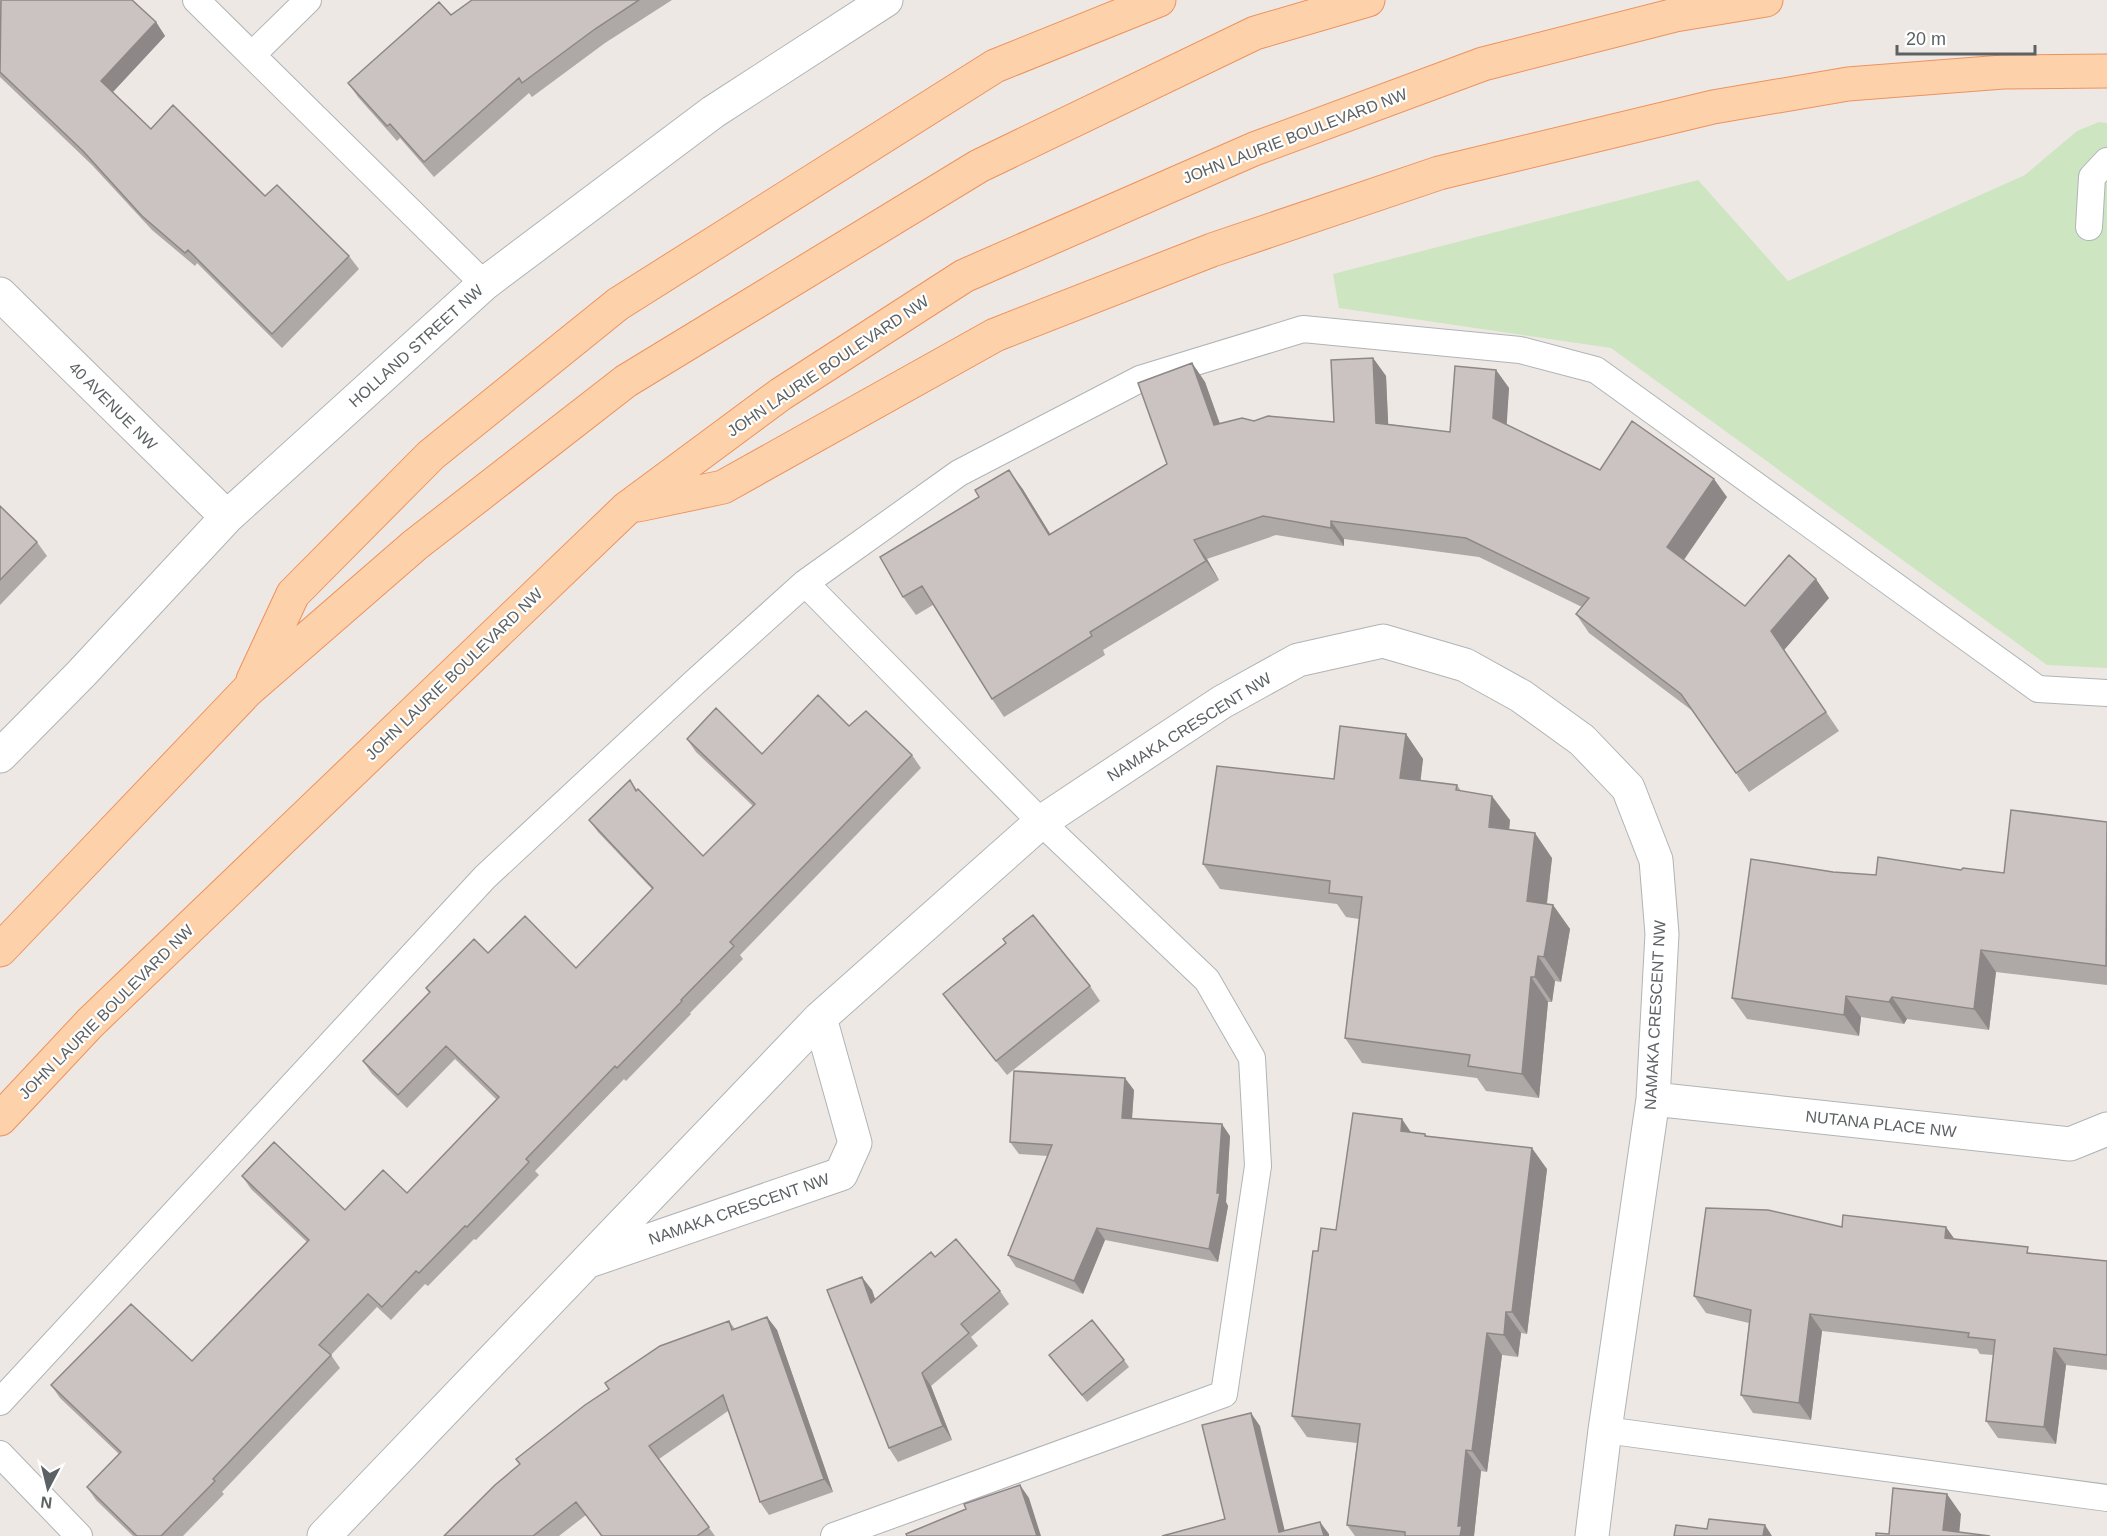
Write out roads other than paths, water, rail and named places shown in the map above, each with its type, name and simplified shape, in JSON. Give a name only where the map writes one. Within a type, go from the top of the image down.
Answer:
[{"type":"main road","points":[[248,690],[293,594],[431,455],[618,304],[995,66],[1159,0]]},
{"type":"main road","points":[[0,950],[248,690],[416,545],[626,381],[979,166],[1255,33],[1368,0]]},
{"type":"main road","name":"JOHN LAURIE BOULEVARD NW","points":[[0,1119],[90,1023],[627,508],[781,394],[964,276],[1254,149],[1483,64],[1675,15],[1766,0]]},
{"type":"main road","points":[[627,508],[723,487],[995,335],[1212,250],[1439,173],[1713,107],[1848,84],[2003,72],[2107,71]]},
{"type":"street","name":"HOLLAND STREET NW","points":[[0,756],[81,674],[227,517],[484,284],[713,112],[886,0]]},
{"type":"street","name":"40 AVENUE NW","points":[[0,294],[227,517]]},
{"type":"street","name":"NAMAKA CRESCENT NW","points":[[324,1536],[820,1018],[1041,822],[1222,702],[1298,660],[1383,641],[1465,665],[1521,696],[1582,740],[1628,789],[1656,860],[1662,934],[1653,1099],[1592,1536]]},
{"type":"street","name":"NAMAKA CRESCENT NW","points":[[584,1263],[841,1174],[855,1143],[820,1018]]},
{"type":"street","name":"NUTANA PLACE NW","points":[[1653,1099],[2070,1144],[2107,1129]]},
{"type":"lane","points":[[196,0],[484,284]]},
{"type":"lane","points":[[252,55],[308,0]]},
{"type":"lane","points":[[2089,227],[2091,177],[2107,161]]},
{"type":"lane","points":[[0,1402],[485,877],[805,583],[959,472],[1140,379],[1303,329],[1520,350],[1596,370],[2038,689],[2107,693]]},
{"type":"lane","points":[[805,583],[1041,822],[1207,980],[1252,1058],[1258,1166],[1224,1394],[834,1536]]},
{"type":"lane","points":[[1605,1430],[2107,1498]]},
{"type":"lane","points":[[0,1454],[79,1536]]}]
